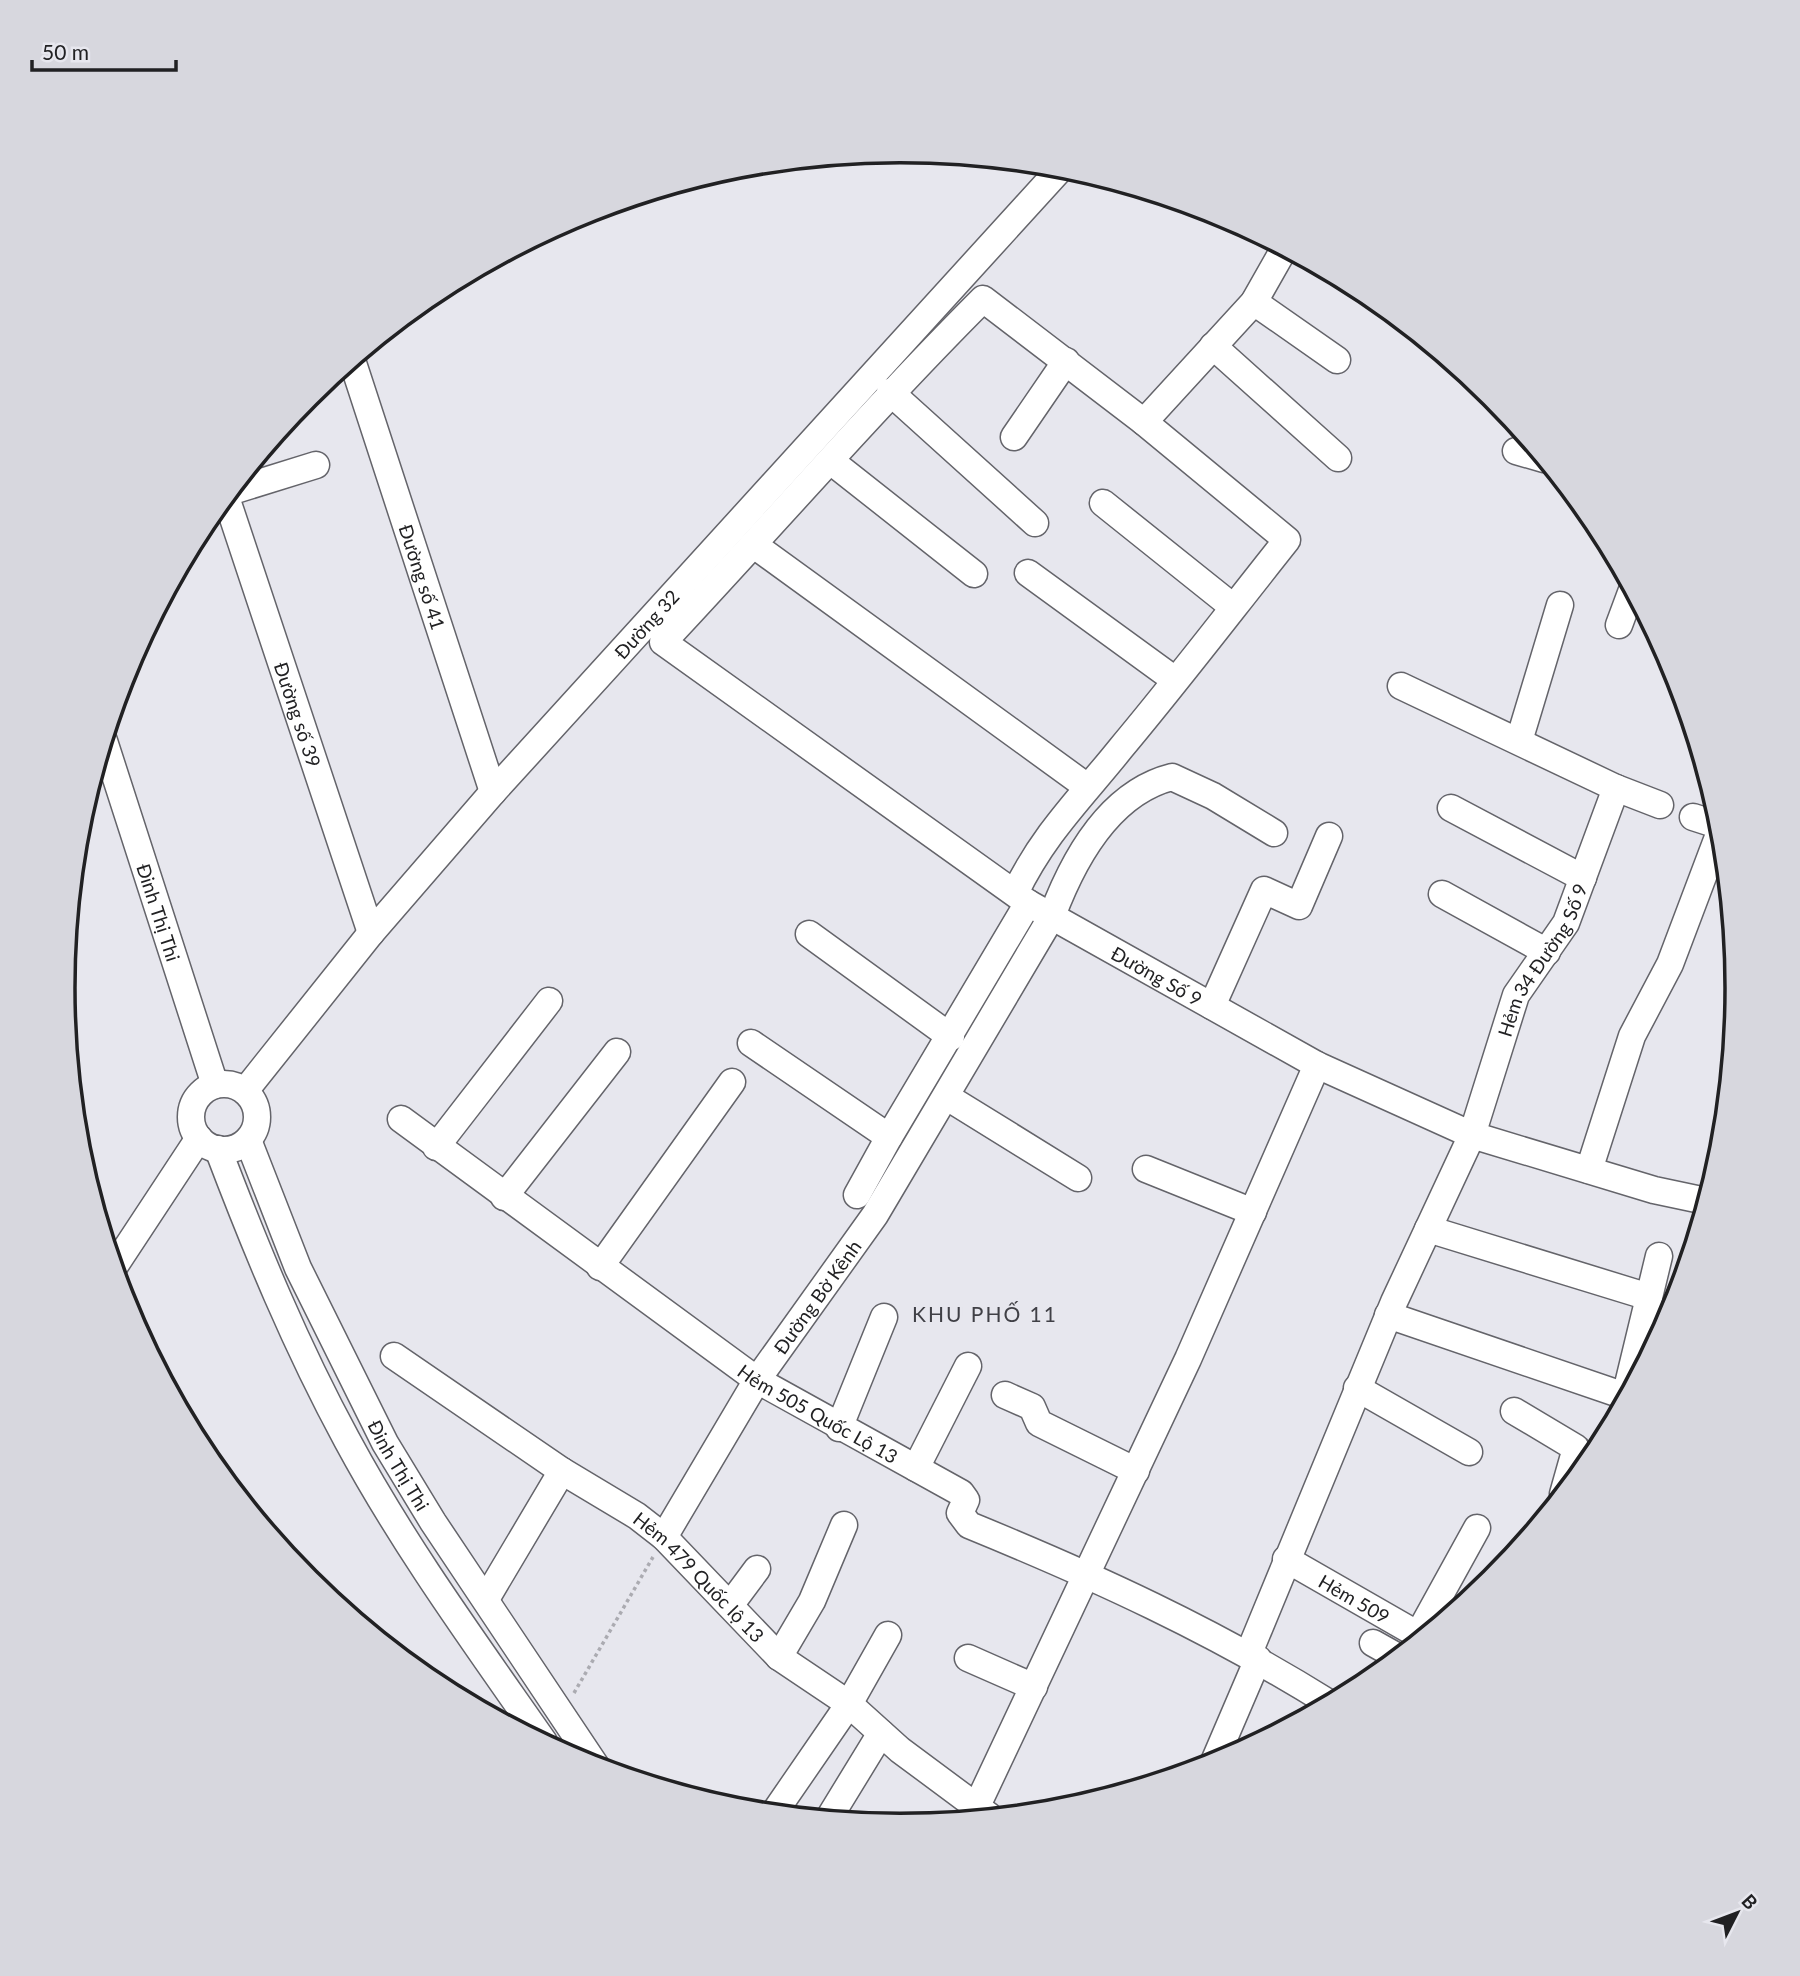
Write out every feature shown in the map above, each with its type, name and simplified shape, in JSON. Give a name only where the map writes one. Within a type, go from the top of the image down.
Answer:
[{"type":"street","name":"Đường 32","points":[[245,1091],[371,933],[493,792],[1047,177]]},
{"type":"street","points":[[1144,422],[1254,302],[1280,256]]},
{"type":"street","points":[[856,1195],[951,1037],[1022,898],[1045,840],[1287,540],[1144,422],[983,299],[890,392],[832,462],[754,545],[1086,786]]},
{"type":"street","points":[[1254,302],[1338,360]]},
{"type":"street","points":[[1213,346],[1338,458]]},
{"type":"street","points":[[1014,437],[1066,361]]},
{"type":"street","name":"Đường số 41","points":[[355,369],[493,792]]},
{"type":"street","points":[[890,392],[1035,523]]},
{"type":"street","points":[[1516,451],[1529,455]]},
{"type":"street","points":[[832,462],[974,574]]},
{"type":"street","points":[[244,488],[316,465]]},
{"type":"street","points":[[1103,503],[1233,607]]},
{"type":"street","name":"Đường số 39","points":[[231,506],[371,933]]},
{"type":"street","name":"Đường Số 9","points":[[754,545],[663,642],[1022,898],[1317,1065],[1472,1135],[1654,1190],[1697,1199]]},
{"type":"street","points":[[1028,573],[1168,689]]},
{"type":"street","points":[[1619,625],[1628,601]]},
{"type":"street","points":[[1520,741],[1560,605]]},
{"type":"street","points":[[1401,686],[1616,788],[1660,805]]},
{"type":"street","name":"Đinh Thị Thi","points":[[109,756],[215,1085]]},
{"type":"street","name":"Đường Bờ Kênh","points":[[664,1537],[757,1380],[875,1215],[1052,916],[1074,868],[1098,828],[1124,804],[1165,779],[1181,779],[1274,832]]},
{"type":"street","name":"Hẻm 34 Đường Số 9","points":[[1218,1749],[1254,1656],[1286,1559],[1388,1315],[1472,1135],[1516,995],[1566,923],[1616,788]]},
{"type":"street","points":[[1451,808],[1583,878]]},
{"type":"street","points":[[1693,817],[1708,823]]},
{"type":"street","points":[[1212,1006],[1264,890],[1299,906],[1329,836]]},
{"type":"street","points":[[1590,1170],[1632,1036],[1689,918],[1713,851]]},
{"type":"street","points":[[1442,894],[1546,951]]},
{"type":"street","points":[[809,934],[951,1037]]},
{"type":"street","points":[[436,1147],[548,1001]]},
{"type":"street","points":[[751,1043],[889,1137]]},
{"type":"street","points":[[504,1197],[617,1052]]},
{"type":"street","points":[[985,1808],[1034,1687],[1136,1471],[1317,1065]]},
{"type":"street","points":[[600,1267],[733,1082]]},
{"type":"street","points":[[225,1084],[245,1091],[256,1108],[257,1119],[248,1140],[229,1150],[208,1144],[193,1128],[193,1105],[198,1097],[215,1085],[225,1084]]},
{"type":"street","points":[[947,1097],[1078,1178]]},
{"type":"street","name":"Hẻm 505 Quốc Lộ 13","points":[[401,1119],[757,1380],[964,1496],[966,1500],[960,1513],[969,1525],[1087,1573],[1254,1656],[1320,1697]]},
{"type":"street","name":"Đinh Thị Thi","points":[[248,1140],[298,1268],[350,1377],[409,1483],[586,1751]]},
{"type":"street","points":[[121,1258],[208,1144]]},
{"type":"street","name":"Đinh Thị Thi","points":[[208,1144],[277,1303],[348,1442],[404,1539],[534,1727]]},
{"type":"street","points":[[1146,1169],[1253,1212]]},
{"type":"street","points":[[1428,1229],[1649,1297]]},
{"type":"street","points":[[1632,1368],[1660,1256]]},
{"type":"street","points":[[1388,1315],[1616,1396]]},
{"type":"street","points":[[839,1428],[884,1317]]},
{"type":"street","name":"Hẻm 479 Quốc lộ 13","points":[[394,1356],[562,1471],[637,1516],[664,1537],[779,1657],[849,1704],[881,1733],[979,1809]]},
{"type":"street","points":[[916,1468],[968,1366]]},
{"type":"street","points":[[1357,1388],[1469,1452]]},
{"type":"street","points":[[1005,1395],[1032,1407],[1039,1423],[1136,1471]]},
{"type":"street","points":[[1514,1411],[1576,1448],[1571,1467]]},
{"type":"street","points":[[486,1600],[562,1471]]},
{"type":"street","points":[[779,1657],[812,1601],[844,1525]]},
{"type":"street","points":[[1428,1621],[1477,1528]]},
{"type":"street","name":"Hẻm 509","points":[[1286,1559],[1414,1632]]},
{"type":"street","points":[[731,1604],[757,1569]]},
{"type":"street","points":[[780,1804],[849,1704],[888,1635]]},
{"type":"street","points":[[1373,1643],[1389,1652]]},
{"type":"street","points":[[968,1658],[1034,1687]]},
{"type":"street","points":[[833,1810],[881,1733]]},
{"type":"path","points":[[562,1713],[664,1537]]},
{"type":"district","name":"KHU PHỐ 11","points":[[985,1313]]}]
